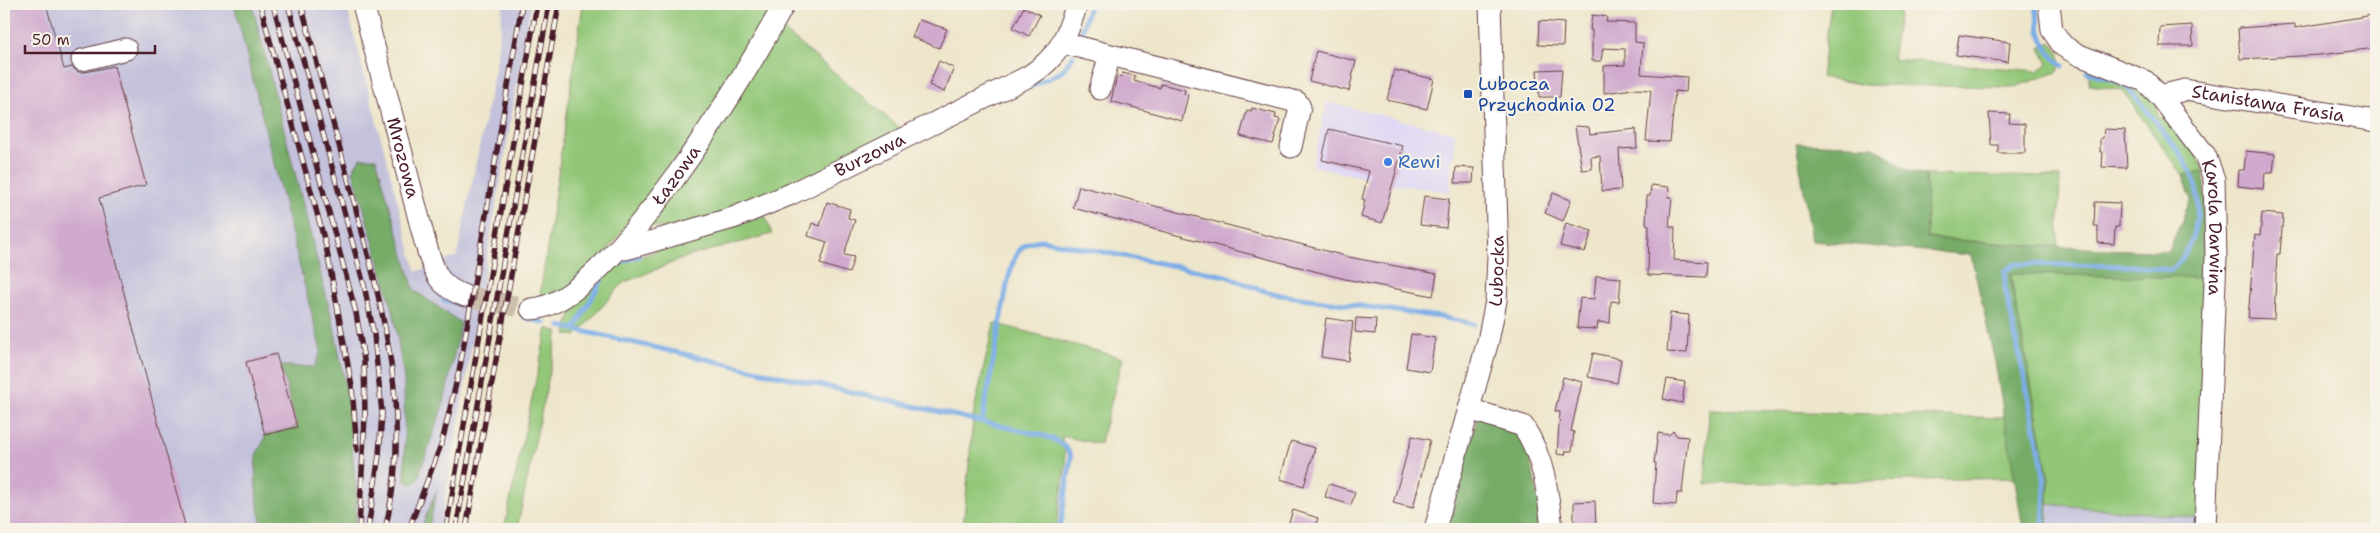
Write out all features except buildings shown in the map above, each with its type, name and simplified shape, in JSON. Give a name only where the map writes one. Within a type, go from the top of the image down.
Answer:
[{"type":"street","name":"Mrozowa","points":[[363,4],[425,242],[436,276],[445,288],[464,296]]},
{"type":"street","name":"Łazowa","points":[[531,309],[547,307],[560,301],[621,246],[705,136],[761,48],[784,4]]},
{"type":"street","name":"Burzowa","points":[[621,246],[626,249],[733,218],[791,194],[1028,76],[1046,64],[1063,43],[1077,4]]},
{"type":"street","name":"Lubocka","points":[[1435,529],[1488,341],[1498,280],[1490,4]]},
{"type":"street","name":"Karola Darwina","points":[[2049,4],[2052,30],[2063,46],[2079,55],[2145,81],[2160,96],[2205,155],[2214,179],[2216,257],[2205,529]]},
{"type":"street","points":[[1063,43],[1297,102],[1300,107],[1291,147]]},
{"type":"street","points":[[82,60],[126,49]]},
{"type":"street","points":[[1100,89],[1110,55]]},
{"type":"street","name":"Stanisława Frasia","points":[[2160,96],[2185,90],[2376,121]]},
{"type":"street","points":[[1469,409],[1523,426],[1539,454],[1546,479],[1552,529]]},
{"type":"shaded area","points":[[4,4],[346,4],[416,272],[457,256],[496,64],[503,4],[531,4],[440,529],[4,529]]},
{"type":"shaded area","points":[[1327,102],[1455,133],[1454,158],[1451,159],[1450,192],[1392,184],[1312,166]]},
{"type":"shaded area","points":[[2048,504],[2202,518],[2201,529],[2047,529]]},
{"type":"green space","points":[[234,4],[252,4],[334,327],[347,394],[357,502],[354,529],[263,529],[261,521],[256,484],[255,466],[257,454],[265,435],[297,427],[281,366],[314,367],[321,351]]},
{"type":"green space","points":[[583,4],[775,4],[721,99],[607,251],[558,296],[540,296]]},
{"type":"green space","points":[[1831,4],[1901,4],[1892,59],[2038,71],[2048,64],[2040,48],[2051,42],[2059,53],[2060,63],[2057,72],[2015,87],[1865,85],[1821,77]]},
{"type":"green space","points":[[780,27],[902,130],[785,192],[670,230],[652,226],[652,218]]},
{"type":"green space","points":[[2089,67],[2156,96],[2158,118],[2181,121],[2204,171],[2183,175],[2122,90],[2089,85]]},
{"type":"green space","points":[[1796,143],[1873,146],[1910,172],[1926,175],[1927,238],[2004,244],[2168,252],[2191,199],[2183,175],[2204,171],[2207,278],[2010,274],[2049,480],[2047,529],[2023,529],[1995,362],[1971,255],[1812,241]]},
{"type":"green space","points":[[360,158],[376,158],[414,290],[461,323],[444,402],[417,481],[412,484],[405,481],[404,378],[393,310],[353,171]]},
{"type":"green space","points":[[1926,175],[2060,177],[2058,247],[1927,238]]},
{"type":"green space","points":[[765,216],[772,234],[689,256],[623,283],[576,336],[566,334],[576,302],[587,285],[599,276],[618,266],[670,246]]},
{"type":"green space","points":[[2010,273],[2207,278],[2202,518],[2048,504],[2049,480]]},
{"type":"green space","points":[[994,323],[1123,358],[1100,444],[1062,436],[1066,463],[1056,529],[963,529],[974,410]]},
{"type":"green space","points":[[547,328],[558,332],[517,529],[504,529]]},
{"type":"green space","points":[[1709,409],[2005,418],[2016,478],[1705,484]]},
{"type":"green space","points":[[1479,412],[1523,426],[1545,529],[1447,529]]},
{"type":"green space","points":[[437,489],[429,529],[421,529]]},
{"type":"waterway","points":[[1081,33],[1090,4]]},
{"type":"waterway","points":[[2036,4],[2042,39],[2050,54],[2063,66]]},
{"type":"waterway","points":[[1030,87],[1061,72],[1073,56]]},
{"type":"waterway","points":[[2043,529],[2045,484],[2042,462],[2005,287],[2005,271],[2015,264],[2132,266],[2171,270],[2179,263],[2187,249],[2193,235],[2197,217],[2198,202],[2196,188],[2186,162],[2177,150],[2138,99],[2125,86],[2115,80],[2087,72]]},
{"type":"waterway","points":[[982,422],[1008,280],[1014,258],[1026,244],[1041,240],[1226,276],[1258,289],[1280,295],[1440,317],[1474,324]]},
{"type":"waterway","points":[[616,264],[639,256]]},
{"type":"waterway","points":[[575,329],[603,277]]},
{"type":"waterway","points":[[443,300],[459,303]]},
{"type":"waterway","points":[[524,317],[545,323]]},
{"type":"waterway","points":[[560,326],[1041,435],[1051,439],[1063,445],[1071,457],[1060,529]]},
{"type":"tunnel","points":[[465,296],[531,309]]},
{"type":"railway","points":[[260,4],[326,246],[352,387],[357,450]]},
{"type":"railway","points":[[273,4],[356,313],[364,360],[365,415],[359,529]]},
{"type":"railway","points":[[288,4],[364,285],[374,335],[382,413],[379,455],[368,529]]},
{"type":"railway","points":[[301,4],[364,239],[384,320],[391,362],[395,403],[396,445],[393,487],[385,529]]},
{"type":"railway","points":[[409,529],[442,442],[460,367],[522,4]]},
{"type":"railway","points":[[446,529],[537,4]]},
{"type":"railway","points":[[456,529],[549,4]]},
{"type":"railway","points":[[466,529],[559,4]]},
{"type":"place","name":"Lubocza Przychodnia 02","points":[[1468,94]]},
{"type":"place","name":"Rewi","points":[[1388,162]]}]
